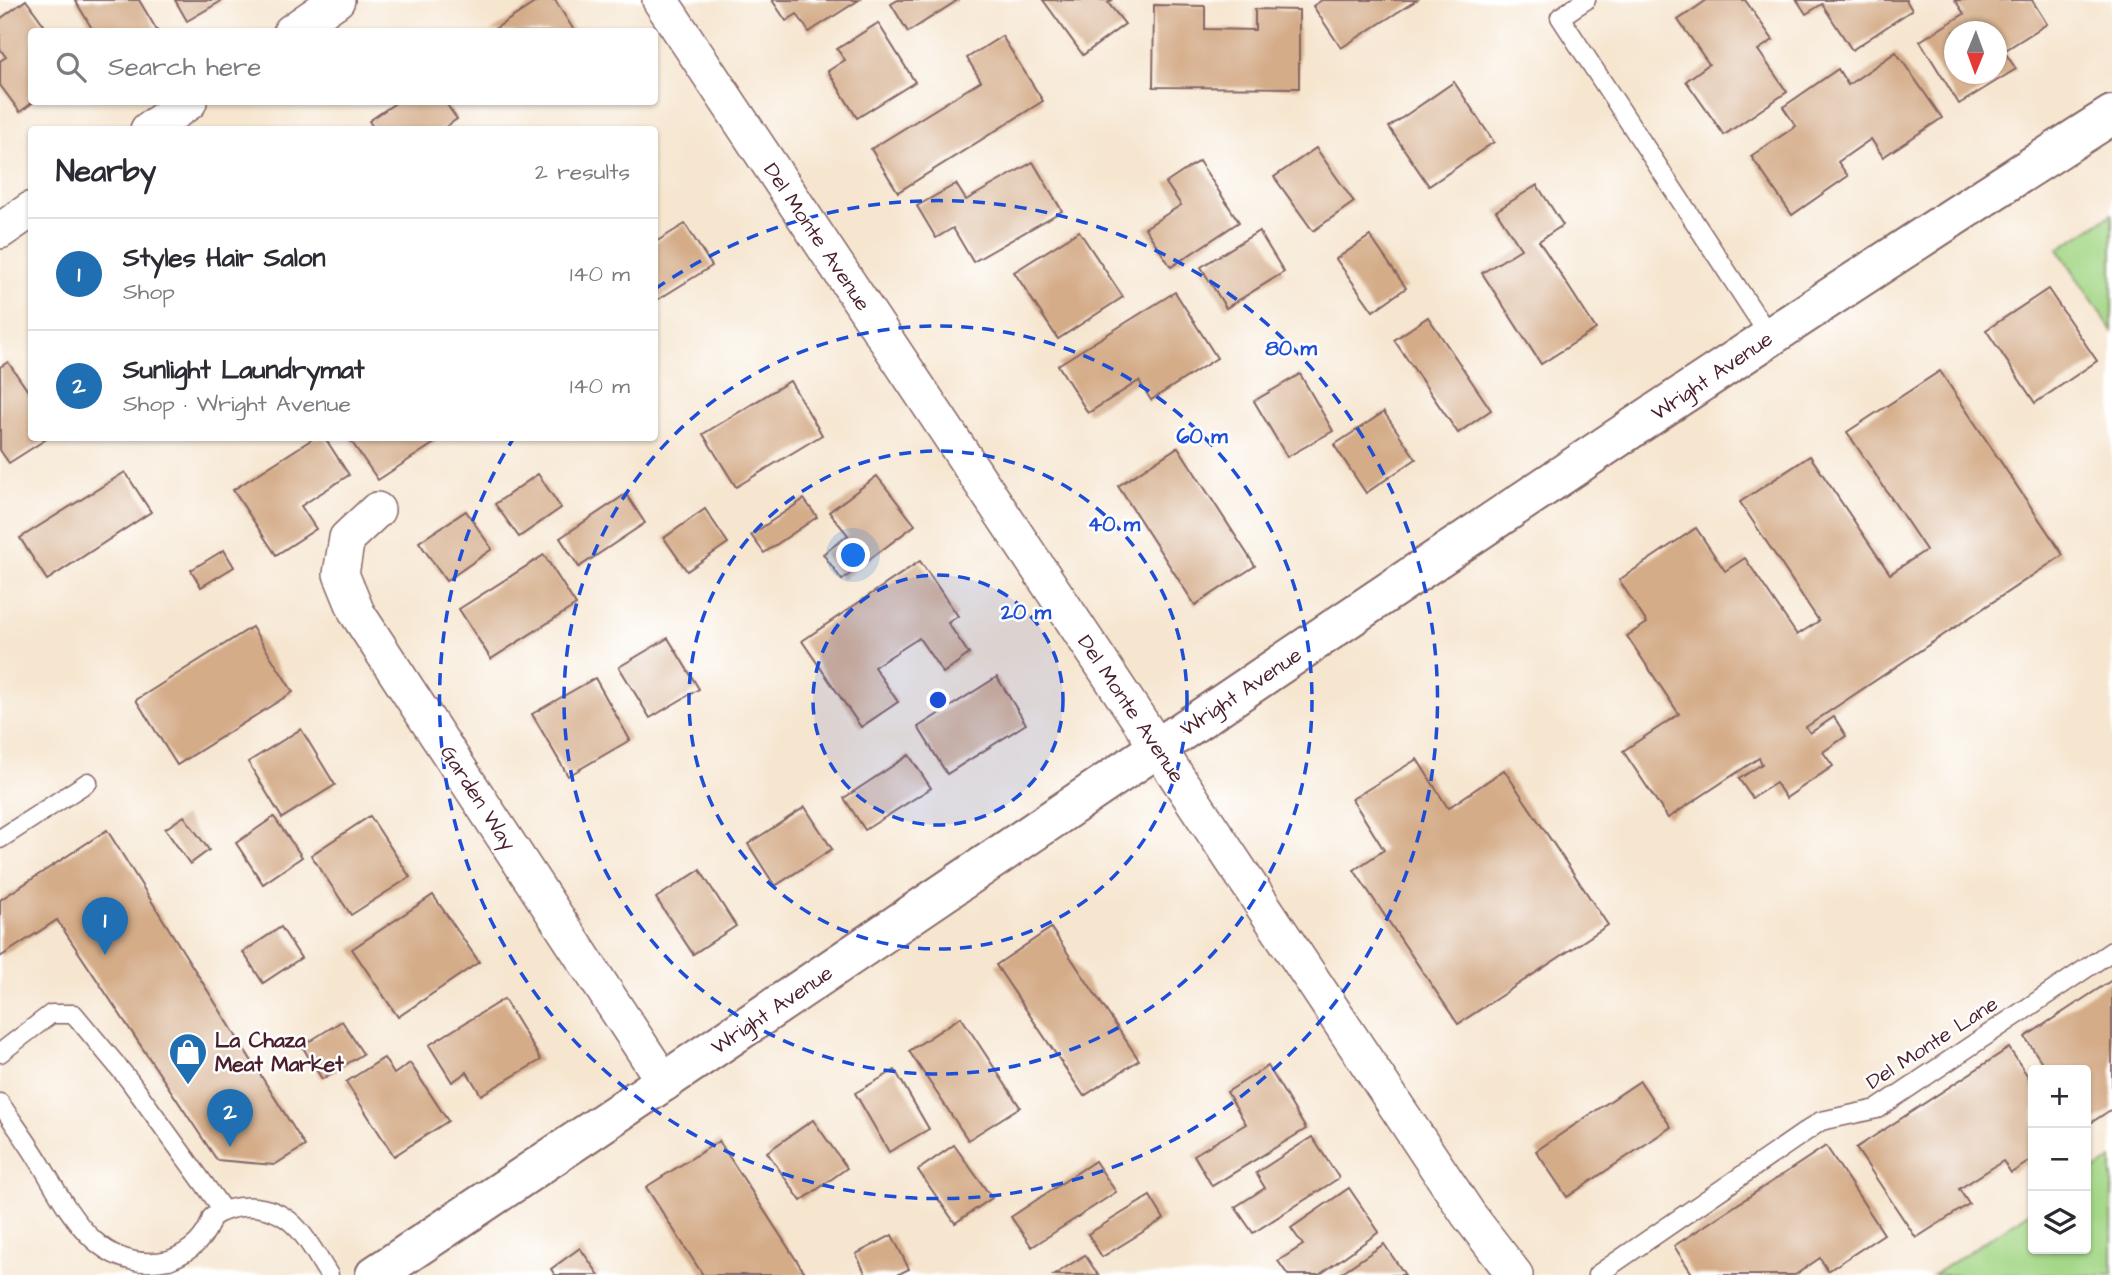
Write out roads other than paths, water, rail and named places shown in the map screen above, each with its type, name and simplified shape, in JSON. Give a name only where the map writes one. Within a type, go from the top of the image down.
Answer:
[{"type":"street","points":[[297,28],[337,0]]},
{"type":"street","name":"Del Monte Avenue","points":[[660,0],[1468,1213],[1515,1275]]},
{"type":"street","points":[[154,126],[185,105]]},
{"type":"street","name":"Wright Avenue","points":[[375,1275],[665,1083],[1157,748],[1770,337],[2112,115]]},
{"type":"street","points":[[0,231],[28,212]]},
{"type":"street","name":"Garden Way","points":[[377,510],[347,538],[341,574],[357,613],[665,1083]]},
{"type":"lane","points":[[1586,0],[1560,17],[1770,337]]},
{"type":"lane","points":[[0,839],[88,782]]},
{"type":"lane","name":"Del Monte Lane","points":[[1597,1275],[1821,1121],[1877,1108],[2112,951]]},
{"type":"lane","points":[[0,1052],[51,1014],[74,1014],[129,1080],[223,1210]]},
{"type":"lane","points":[[0,1103],[35,1154],[80,1231],[98,1249],[126,1264],[148,1266],[172,1259],[207,1235],[212,1217],[223,1210],[244,1205],[281,1216],[298,1228],[328,1275]]},
{"type":"place","name":"Styles Hair Salon","points":[[105,955]]},
{"type":"place","name":"La Chaza Meat Market","points":[[188,1086]]},
{"type":"place","name":"Sunlight Laundrymat","points":[[230,1147]]}]
